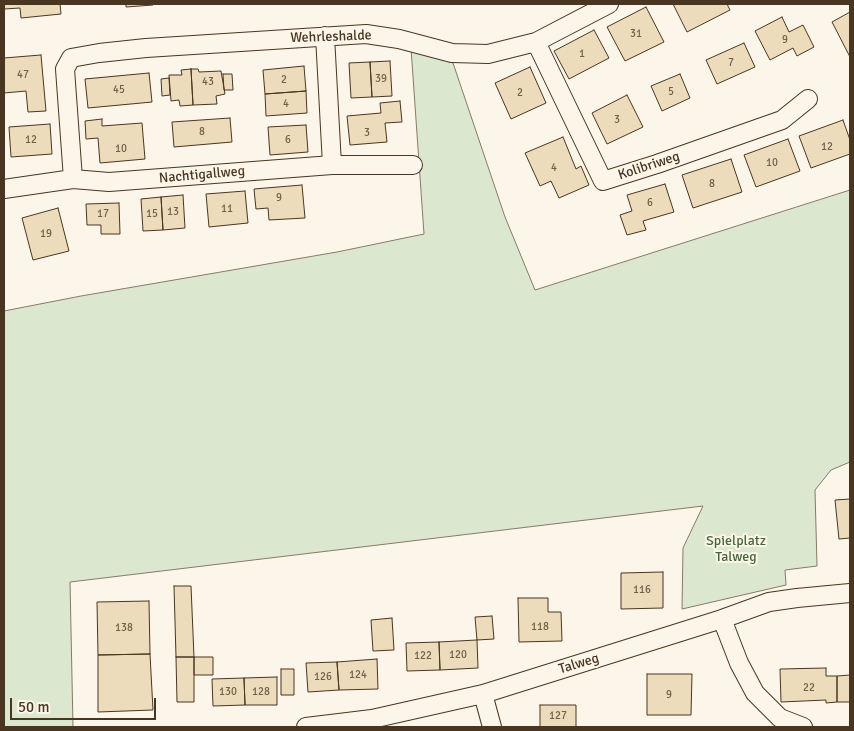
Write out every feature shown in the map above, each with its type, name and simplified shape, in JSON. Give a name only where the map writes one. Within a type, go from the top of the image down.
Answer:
[{"type":"street","name":"Wehrleshalde","points":[[73,179],[65,69],[71,58],[146,48],[366,34],[399,39],[452,53],[488,54],[536,42],[608,4]]},
{"type":"street","points":[[325,36],[332,164]]},
{"type":"street","name":"Kolibriweg","points":[[536,42],[603,181],[782,120],[808,99]]},
{"type":"street","name":"Nachtigallweg","points":[[4,189],[73,179],[108,182],[332,164],[382,166],[413,164]]},
{"type":"street","name":"Talweg","points":[[306,727],[372,719],[483,694],[722,619],[769,602],[850,593]]},
{"type":"street","points":[[722,619],[739,662],[755,693],[777,723],[803,727]]},
{"type":"street","points":[[483,694],[492,727]]},
{"type":"green space","name":"Spielplatz Talweg","points":[[411,48],[453,63],[505,217],[535,290],[850,190],[850,462],[831,470],[815,490],[817,566],[785,570],[786,585],[682,609],[683,548],[703,506],[70,582],[73,727],[4,727],[4,311],[337,252],[424,234]]},
{"type":"building","points":[[4,4],[60,4],[61,14],[21,18],[20,8],[4,9]]},
{"type":"building","points":[[126,4],[153,4],[153,5],[126,7]]},
{"type":"building","points":[[673,4],[727,4],[730,10],[687,32]]},
{"type":"building","points":[[646,7],[664,42],[625,61],[607,27]]},
{"type":"building","points":[[850,12],[850,57],[832,22]]},
{"type":"building","points":[[782,17],[789,32],[803,25],[814,47],[797,56],[793,48],[770,60],[755,31]]},
{"type":"building","points":[[594,30],[609,58],[569,79],[554,51]]},
{"type":"building","points":[[744,43],[755,67],[717,84],[706,60]]},
{"type":"building","points":[[41,55],[46,111],[28,112],[26,91],[4,93],[4,58]]},
{"type":"building","points":[[390,61],[392,96],[372,97],[370,62]]},
{"type":"building","points":[[370,62],[372,97],[351,98],[349,63]]},
{"type":"building","points":[[304,66],[306,91],[265,94],[263,70]]},
{"type":"building","points":[[530,67],[546,103],[511,119],[495,83]]},
{"type":"building","points":[[191,69],[198,69],[199,72],[221,71],[225,94],[216,96],[217,104],[193,105]]},
{"type":"building","points":[[191,69],[193,105],[180,106],[179,100],[171,101],[169,75],[182,75],[181,70]]},
{"type":"building","points":[[149,73],[152,102],[88,108],[85,79]]},
{"type":"building","points":[[223,74],[232,74],[233,90],[224,90]]},
{"type":"building","points":[[680,74],[690,98],[662,111],[651,86]]},
{"type":"building","points":[[169,78],[170,95],[162,96],[161,79]]},
{"type":"building","points":[[306,91],[307,113],[266,116],[265,94]]},
{"type":"building","points":[[627,95],[643,127],[607,144],[592,113]]},
{"type":"building","points":[[400,101],[402,122],[385,123],[387,142],[350,145],[347,116],[381,113],[380,103]]},
{"type":"building","points":[[230,118],[232,142],[174,147],[172,122]]},
{"type":"building","points":[[102,119],[102,126],[142,123],[145,159],[100,163],[98,138],[86,139],[85,121]]},
{"type":"building","points":[[843,120],[850,140],[850,154],[811,168],[799,136]]},
{"type":"building","points":[[50,124],[52,154],[11,157],[9,127]]},
{"type":"building","points":[[306,125],[308,152],[270,155],[268,127]]},
{"type":"building","points":[[563,137],[576,169],[581,166],[589,185],[559,198],[551,181],[540,186],[525,153]]},
{"type":"building","points":[[788,139],[800,171],[756,187],[744,155]]},
{"type":"building","points":[[731,159],[742,192],[693,208],[682,175]]},
{"type":"building","points":[[665,184],[674,212],[643,221],[646,230],[627,235],[620,215],[632,211],[627,195]]},
{"type":"building","points":[[302,185],[305,218],[269,220],[268,208],[256,209],[254,189]]},
{"type":"building","points":[[245,191],[248,223],[209,227],[206,194]]},
{"type":"building","points":[[183,195],[185,228],[163,230],[161,197]]},
{"type":"building","points":[[161,197],[163,230],[143,231],[141,199]]},
{"type":"building","points":[[119,203],[120,234],[101,234],[101,225],[87,225],[86,204]]},
{"type":"building","points":[[58,208],[69,251],[33,260],[22,218]]},
{"type":"building","points":[[850,499],[850,538],[839,539],[835,500]]},
{"type":"building","points":[[663,572],[663,608],[621,609],[621,573]]},
{"type":"building","points":[[174,586],[191,586],[194,657],[176,657]]},
{"type":"building","points":[[518,598],[548,598],[548,612],[561,612],[562,641],[519,642]]},
{"type":"building","points":[[149,601],[150,654],[98,655],[97,602]]},
{"type":"building","points":[[492,616],[494,639],[477,640],[475,617]]},
{"type":"building","points":[[392,618],[394,650],[373,651],[371,620]]},
{"type":"building","points":[[477,640],[478,668],[440,670],[439,642]]},
{"type":"building","points":[[439,642],[440,670],[407,671],[406,643]]},
{"type":"building","points":[[150,654],[153,710],[98,712],[98,655]]},
{"type":"building","points":[[176,657],[194,657],[194,702],[177,702]]},
{"type":"building","points":[[194,657],[213,657],[213,675],[194,675]]},
{"type":"building","points":[[377,659],[378,689],[339,690],[337,662]]},
{"type":"building","points":[[337,662],[339,690],[308,692],[306,663]]},
{"type":"building","points":[[826,668],[826,676],[837,676],[837,702],[826,703],[826,700],[781,702],[780,669]]},
{"type":"building","points":[[281,669],[294,669],[294,695],[281,695]]},
{"type":"building","points":[[647,674],[692,674],[691,715],[647,715]]},
{"type":"building","points":[[850,675],[850,702],[837,702],[837,676]]},
{"type":"building","points":[[277,677],[277,705],[245,705],[244,678]]},
{"type":"building","points":[[244,678],[245,705],[213,706],[212,679]]},
{"type":"building","points":[[540,705],[576,705],[576,727],[540,727]]}]
